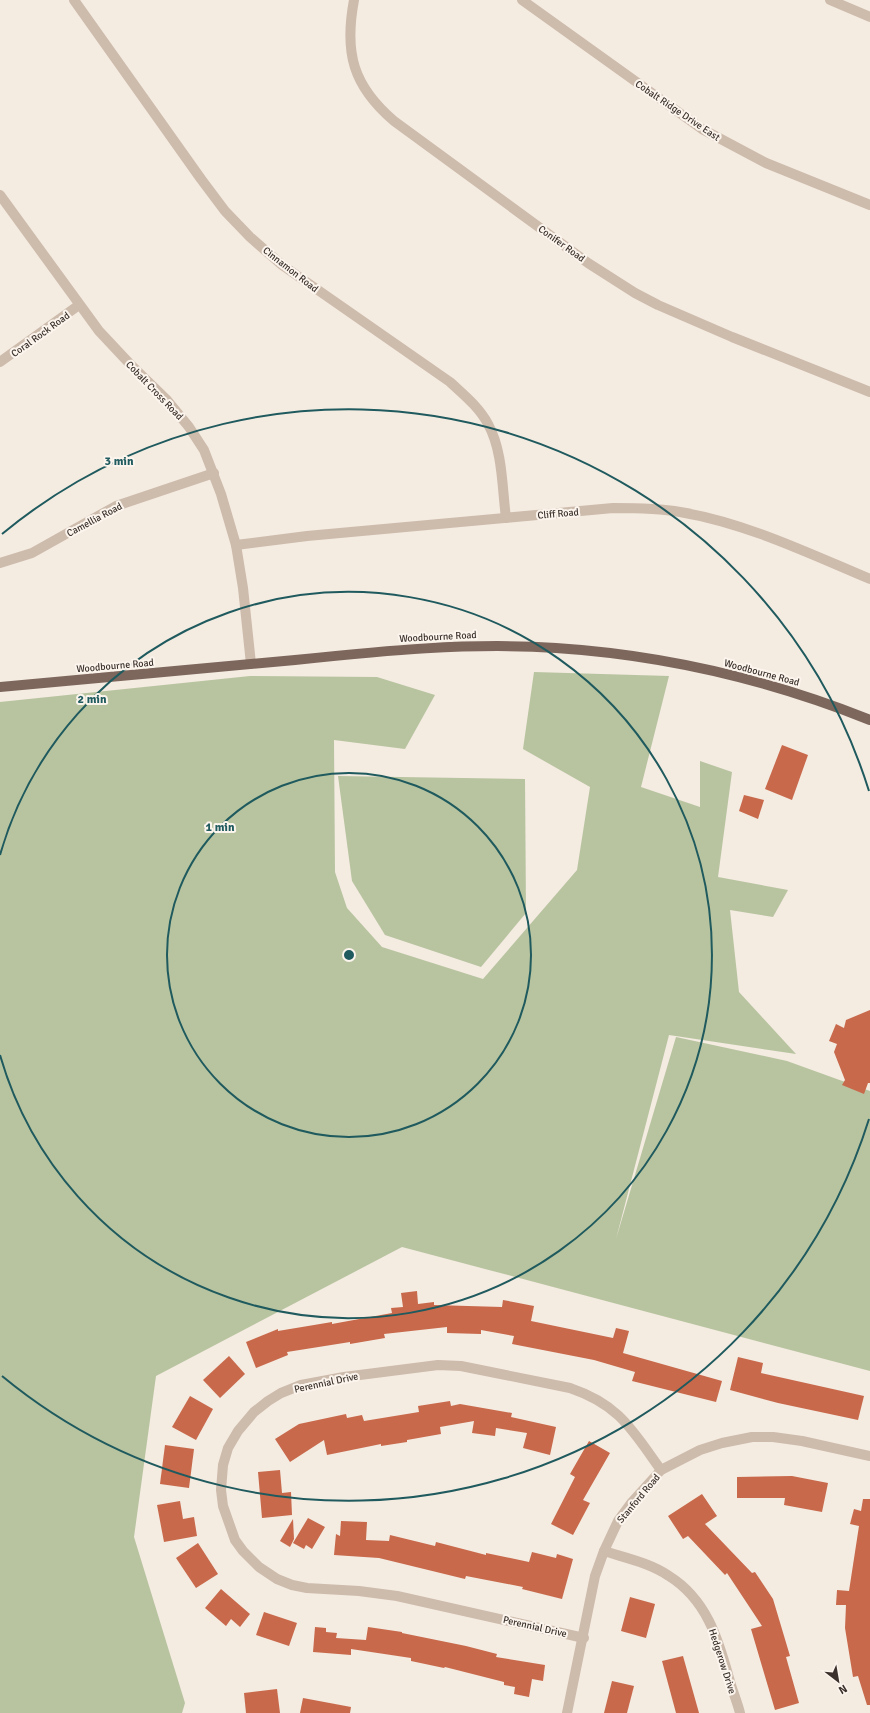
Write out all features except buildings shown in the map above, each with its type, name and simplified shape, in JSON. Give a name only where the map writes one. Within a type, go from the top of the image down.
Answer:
[{"type":"main road","name":"Woodbourne Road","points":[[0,688],[444,647],[509,646],[601,652],[668,661],[740,677],[803,695],[870,720]]},
{"type":"street","name":"Cinnamon Road","points":[[74,0],[213,195],[250,237],[282,265],[450,382],[472,402],[488,423],[494,438],[500,466],[506,518]]},
{"type":"street","name":"Conifer Road","points":[[354,0],[349,39],[350,50],[356,72],[367,94],[394,122],[588,263],[635,293],[658,305],[732,337],[870,392]]},
{"type":"street","name":"Cobalt Ridge Drive East","points":[[522,0],[702,129],[766,163],[870,205]]},
{"type":"street","points":[[830,0],[870,17]]},
{"type":"street","name":"Cobalt Cross Road","points":[[0,195],[99,331],[166,399],[189,427],[204,450],[222,494],[236,545],[243,588],[251,664]]},
{"type":"street","name":"Coral Rock Road","points":[[0,362],[79,305]]},
{"type":"street","name":"Camellia Road","points":[[0,563],[32,553],[116,506],[214,473]]},
{"type":"street","name":"Cliff Road","points":[[236,545],[307,536],[613,508],[678,511],[708,517],[735,525],[870,579]]},
{"type":"street","name":"Perennial Drive","points":[[584,1638],[397,1596],[358,1591],[307,1588],[292,1585],[277,1579],[259,1567],[243,1551],[235,1540],[228,1523],[223,1506],[222,1490],[223,1465],[228,1448],[238,1431],[254,1412],[281,1393],[301,1385],[422,1366],[462,1366],[570,1388],[604,1403],[632,1430],[661,1470]]},
{"type":"street","name":"Stanford Road","points":[[567,1713],[584,1638],[595,1576],[604,1551],[618,1521],[632,1502],[661,1470],[700,1450],[722,1443],[752,1438],[773,1437],[802,1441],[870,1456]]},
{"type":"street","name":"Hedgerow Drive","points":[[604,1551],[645,1564],[668,1575],[684,1586],[696,1599],[710,1620],[719,1642],[740,1713]]},
{"type":"green space","points":[[534,672],[669,676],[641,787],[700,807],[700,761],[732,772],[718,877],[788,890],[773,917],[730,910],[739,992],[796,1054],[669,1035],[616,1239],[676,1037],[787,1061],[870,1091],[870,1371],[402,1247],[156,1376],[134,1537],[185,1703],[182,1713],[0,1713],[0,702],[250,676],[377,677],[435,695],[405,749],[334,740],[335,872],[347,908],[382,947],[483,979],[577,870],[590,787],[523,749]]},
{"type":"green space","points":[[338,776],[525,779],[526,913],[481,967],[385,935],[352,881]]}]
